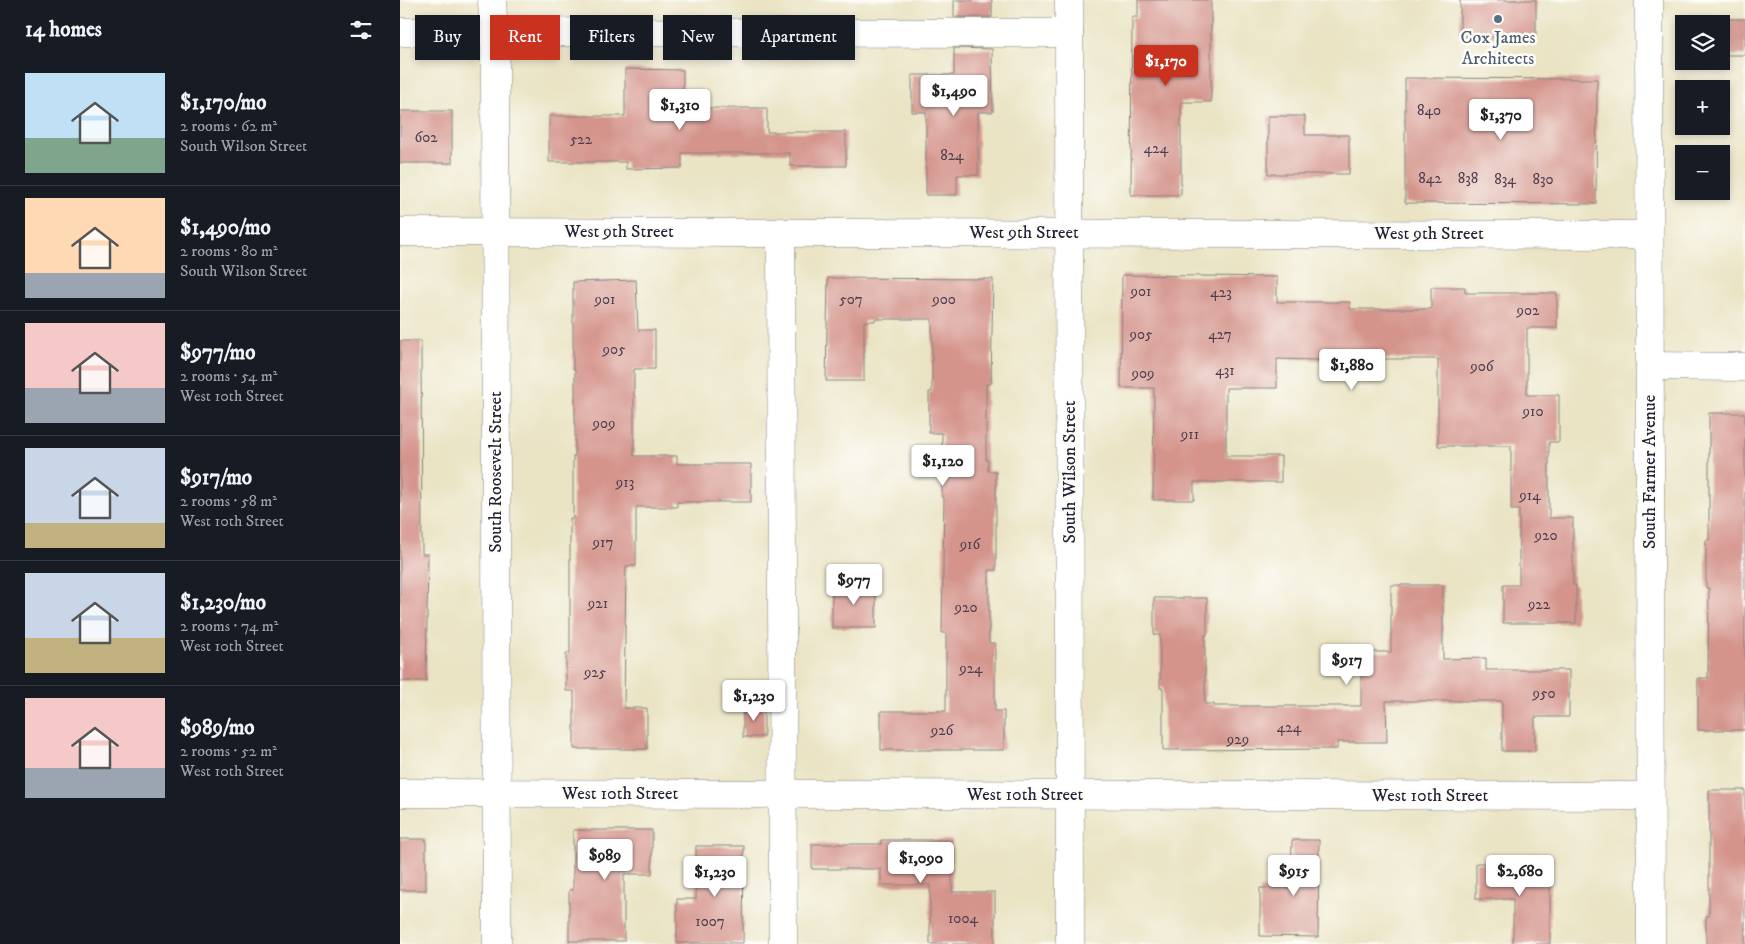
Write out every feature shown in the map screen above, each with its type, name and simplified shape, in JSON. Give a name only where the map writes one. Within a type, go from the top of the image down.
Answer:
[{"type":"street","name":"South Roosevelt Street","points":[[492,0],[492,15]]},
{"type":"street","name":"South Wilson Street","points":[[1070,0],[1070,944]]},
{"type":"street","name":"South Farmer Avenue","points":[[1649,0],[1651,944]]},
{"type":"street","points":[[400,32],[490,33]]},
{"type":"street","points":[[560,33],[1070,33]]},
{"type":"street","name":"South Roosevelt Street","points":[[495,60],[496,944]]},
{"type":"street","name":"West 9th Street","points":[[400,232],[1649,234]]},
{"type":"street","points":[[781,232],[783,944]]},
{"type":"street","points":[[1650,366],[1745,366]]},
{"type":"street","name":"West 10th Street","points":[[400,793],[1650,796]]},
{"type":"building","points":[[954,0],[992,0],[992,17],[954,17]]},
{"type":"building","points":[[1138,0],[1211,0],[1211,102],[1181,102],[1181,195],[1131,195],[1132,17],[1138,17]]},
{"type":"building","name":"Cox James Architects","points":[[1460,0],[1536,0],[1536,37],[1460,37]]},
{"type":"building","points":[[1730,19],[1745,19],[1745,55],[1730,55]]},
{"type":"building","points":[[954,48],[992,49],[993,112],[978,112],[978,175],[957,175],[957,195],[926,195],[926,112],[912,112],[912,75],[954,75]]},
{"type":"building","points":[[625,69],[683,70],[683,108],[767,108],[767,132],[846,132],[846,166],[790,166],[790,153],[682,153],[682,168],[626,169],[626,162],[549,162],[549,116],[625,116]]},
{"type":"building","points":[[1405,78],[1597,79],[1596,204],[1405,203]]},
{"type":"building","points":[[400,111],[452,111],[452,163],[400,163]]},
{"type":"building","points":[[1268,116],[1305,116],[1305,135],[1349,135],[1349,174],[1268,174]]},
{"type":"building","points":[[1122,275],[1277,277],[1277,302],[1350,302],[1350,309],[1431,309],[1431,287],[1465,287],[1465,293],[1557,293],[1557,328],[1527,328],[1527,395],[1559,395],[1559,442],[1549,442],[1549,518],[1573,518],[1573,585],[1576,585],[1576,623],[1503,623],[1503,585],[1519,585],[1519,510],[1511,510],[1511,446],[1438,446],[1438,359],[1352,359],[1352,361],[1277,359],[1277,388],[1226,388],[1226,456],[1281,456],[1281,482],[1194,482],[1194,500],[1153,500],[1154,388],[1121,388]]},
{"type":"building","points":[[828,278],[993,279],[991,384],[986,384],[986,460],[988,460],[988,471],[996,471],[996,570],[989,570],[989,643],[995,643],[995,711],[1004,711],[1004,750],[881,750],[881,711],[946,711],[946,633],[942,633],[944,498],[942,498],[942,433],[929,433],[929,392],[932,392],[932,319],[875,319],[875,321],[864,321],[864,381],[826,381]]},
{"type":"building","points":[[636,280],[638,330],[655,330],[655,369],[634,369],[634,456],[677,456],[677,464],[751,464],[751,502],[677,502],[677,507],[636,507],[636,566],[626,566],[624,708],[647,708],[647,749],[574,749],[574,691],[566,691],[566,653],[570,653],[570,518],[573,518],[573,456],[575,456],[573,282]]},
{"type":"building","points":[[400,341],[421,341],[422,554],[428,554],[426,681],[400,681]]},
{"type":"building","points":[[1709,413],[1745,413],[1745,730],[1698,730],[1698,678],[1708,678],[1709,588],[1706,588],[1706,540],[1709,540]]},
{"type":"building","points":[[832,584],[876,584],[876,628],[832,628]]},
{"type":"building","points":[[1391,585],[1443,585],[1443,659],[1486,658],[1486,670],[1569,670],[1569,717],[1535,717],[1535,751],[1502,751],[1502,701],[1386,701],[1387,742],[1337,742],[1337,749],[1163,750],[1163,688],[1160,688],[1160,635],[1154,635],[1154,598],[1207,598],[1205,704],[1214,704],[1214,706],[1361,706],[1361,652],[1391,652]]},
{"type":"building","points":[[743,707],[764,707],[764,737],[743,737]]},
{"type":"building","points":[[1709,790],[1745,790],[1745,944],[1706,944],[1706,916],[1709,916]]},
{"type":"building","points":[[573,830],[652,830],[652,874],[624,874],[624,941],[569,941],[569,890],[573,890]]},
{"type":"building","points":[[400,839],[426,839],[426,890],[400,890]]},
{"type":"building","points":[[881,840],[952,840],[952,892],[995,892],[995,944],[930,944],[930,885],[881,885],[881,869],[812,869],[812,844],[881,844]]},
{"type":"building","points":[[1292,840],[1319,840],[1318,937],[1260,936],[1260,888],[1291,888]]},
{"type":"building","points":[[696,846],[744,846],[743,943],[677,943],[677,899],[696,899]]},
{"type":"building","points":[[1476,863],[1550,863],[1550,944],[1513,944],[1513,899],[1476,899]]},
{"type":"place","name":"Cox James Architects","points":[[1498,19]]}]
